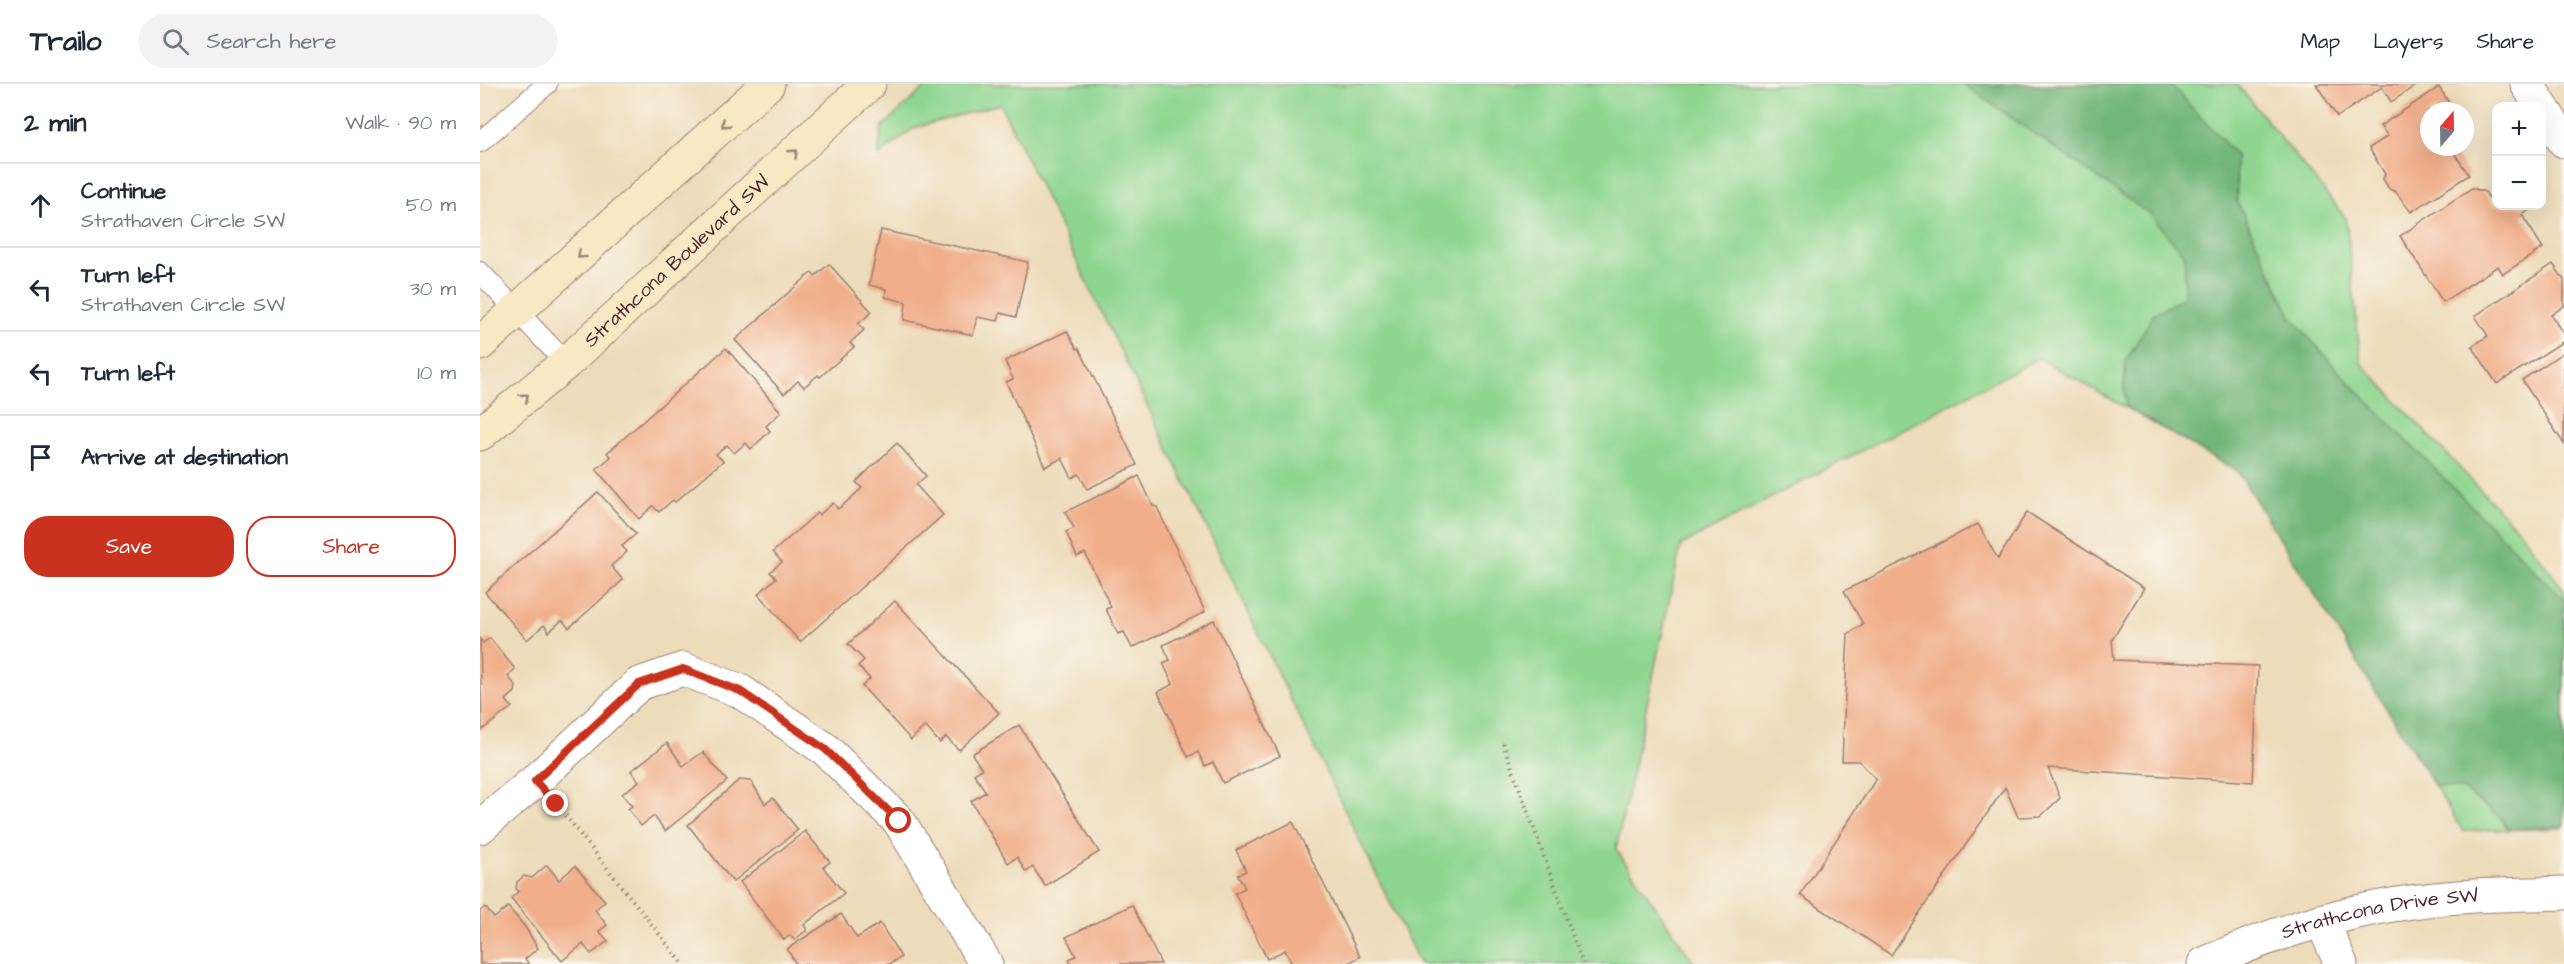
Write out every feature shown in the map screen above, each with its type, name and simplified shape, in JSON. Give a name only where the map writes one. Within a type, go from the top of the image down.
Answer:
[{"type":"main road","points":[[480,344],[768,84]]},
{"type":"main road","name":"Strathcona Boulevard SW","points":[[480,434],[566,363],[869,84]]},
{"type":"street","points":[[2543,91],[2564,141]]},
{"type":"street","points":[[480,827],[535,781],[639,684],[683,669],[740,691],[825,749],[899,821],[986,964]]},
{"type":"street","name":"Strathcona Drive SW","points":[[2204,964],[2272,937],[2322,921],[2427,900],[2564,893]]},
{"type":"street","points":[[2322,921],[2342,964]]},
{"type":"lane","points":[[480,142],[547,84]]},
{"type":"lane","points":[[480,272],[566,363]]},
{"type":"path","points":[[1503,743],[1583,964]]},
{"type":"path","points":[[535,781],[683,964]]},
{"type":"green space","points":[[929,84],[2237,84],[2346,218],[2361,363],[2521,533],[2564,590],[2564,828],[2463,831],[2238,472],[2039,358],[1681,545],[1616,849],[1695,964],[1420,964],[1000,104],[914,128],[878,156],[882,127]]},
{"type":"green space","points":[[1963,84],[2170,84],[2236,155],[2237,201],[2292,318],[2344,377],[2564,600],[2564,826],[2508,829],[2502,819],[2462,789],[2435,786],[2238,472],[2126,407],[2124,387],[2126,360],[2154,314],[2184,297],[2185,256],[2151,215]]},
{"type":"building","points":[[2316,84],[2418,84],[2391,102],[2382,87],[2337,117]]},
{"type":"building","points":[[2439,87],[2448,102],[2420,102],[2420,156],[2456,156],[2469,175],[2411,212],[2396,192],[2389,189],[2383,179],[2385,174],[2369,148],[2388,136],[2380,126]]},
{"type":"building","points":[[2472,188],[2485,192],[2492,203],[2492,210],[2527,210],[2522,215],[2543,248],[2503,274],[2498,266],[2443,302],[2400,236]]},
{"type":"building","points":[[881,230],[1028,262],[1016,317],[1000,313],[998,321],[977,317],[973,335],[904,320],[906,302],[885,297],[886,289],[869,285]]},
{"type":"building","points":[[829,264],[872,312],[858,324],[864,330],[850,343],[854,347],[820,377],[818,375],[804,387],[798,381],[784,394],[735,340],[812,272],[815,276]]},
{"type":"building","points":[[2553,264],[2564,280],[2564,306],[2551,315],[2564,335],[2564,341],[2497,384],[2472,346],[2488,336],[2475,316]]},
{"type":"building","points":[[1067,331],[1077,349],[1079,348],[1137,465],[1087,489],[1079,474],[1072,478],[1062,458],[1045,467],[1006,382],[1013,379],[1005,361]]},
{"type":"building","points":[[726,348],[781,412],[766,426],[770,431],[751,449],[746,443],[734,453],[727,445],[716,454],[723,461],[675,502],[673,500],[659,512],[653,506],[639,519],[596,469],[611,457],[607,453]]},
{"type":"building","points":[[2564,352],[2564,444],[2522,380]]},
{"type":"building","points":[[897,443],[926,476],[916,485],[943,515],[800,642],[758,594],[776,578],[770,572],[782,562],[773,552],[817,513],[819,515],[833,503],[838,509],[849,500],[862,488],[856,482]]},
{"type":"building","points":[[1139,476],[1153,506],[1157,507],[1205,612],[1132,648],[1124,632],[1118,634],[1106,609],[1111,607],[1085,553],[1077,557],[1066,532],[1074,528],[1065,512]]},
{"type":"building","points":[[598,492],[636,534],[622,546],[627,552],[611,566],[623,580],[569,628],[562,620],[549,632],[544,625],[527,640],[485,592]]},
{"type":"building","points":[[2027,512],[2144,588],[2112,640],[2114,660],[2258,666],[2253,782],[2048,768],[2060,798],[2041,816],[2018,817],[2005,787],[1891,955],[1800,895],[1876,779],[1859,761],[1842,761],[1848,634],[1863,624],[1844,591],[1978,524],[1998,559]]},
{"type":"building","points":[[895,601],[999,713],[959,750],[946,737],[940,743],[925,726],[911,740],[862,686],[870,679],[858,666],[864,660],[848,644]]},
{"type":"building","points":[[1214,620],[1280,756],[1223,783],[1213,762],[1205,766],[1198,752],[1188,757],[1158,692],[1173,684],[1163,663],[1170,660],[1163,645]]},
{"type":"building","points":[[490,638],[515,669],[508,676],[516,686],[515,692],[506,700],[512,707],[482,730],[480,639],[483,643]]},
{"type":"building","points":[[1019,725],[1099,852],[1045,886],[1033,867],[1026,872],[1017,857],[1008,863],[971,801],[986,792],[974,774],[982,769],[972,754]]},
{"type":"building","points":[[667,743],[683,766],[703,752],[727,781],[665,831],[654,816],[641,826],[628,809],[632,806],[622,794],[639,781],[631,771]]},
{"type":"building","points":[[739,780],[751,781],[765,804],[773,798],[798,830],[733,882],[688,825]]},
{"type":"building","points":[[1293,822],[1360,957],[1346,964],[1292,964],[1285,950],[1267,959],[1235,893],[1245,888],[1238,875],[1246,871],[1236,850]]},
{"type":"building","points":[[805,831],[830,862],[823,867],[844,893],[804,925],[807,930],[794,940],[790,935],[784,940],[740,882]]},
{"type":"building","points":[[547,865],[559,880],[575,866],[605,901],[595,910],[607,925],[599,931],[608,941],[591,954],[583,944],[562,961],[511,898],[519,891],[516,889],[517,882],[524,876],[532,878]]},
{"type":"building","points":[[1132,905],[1161,964],[1071,964],[1069,959],[1076,956],[1066,937]]},
{"type":"building","points":[[485,907],[494,918],[508,907],[525,927],[538,948],[525,959],[529,964],[480,964],[480,911]]},
{"type":"building","points":[[841,914],[857,938],[880,923],[901,957],[890,964],[796,964],[787,949]]},
{"type":"route","points":[[556,804],[535,781],[639,684],[683,669],[740,691],[825,749],[899,821]]}]
